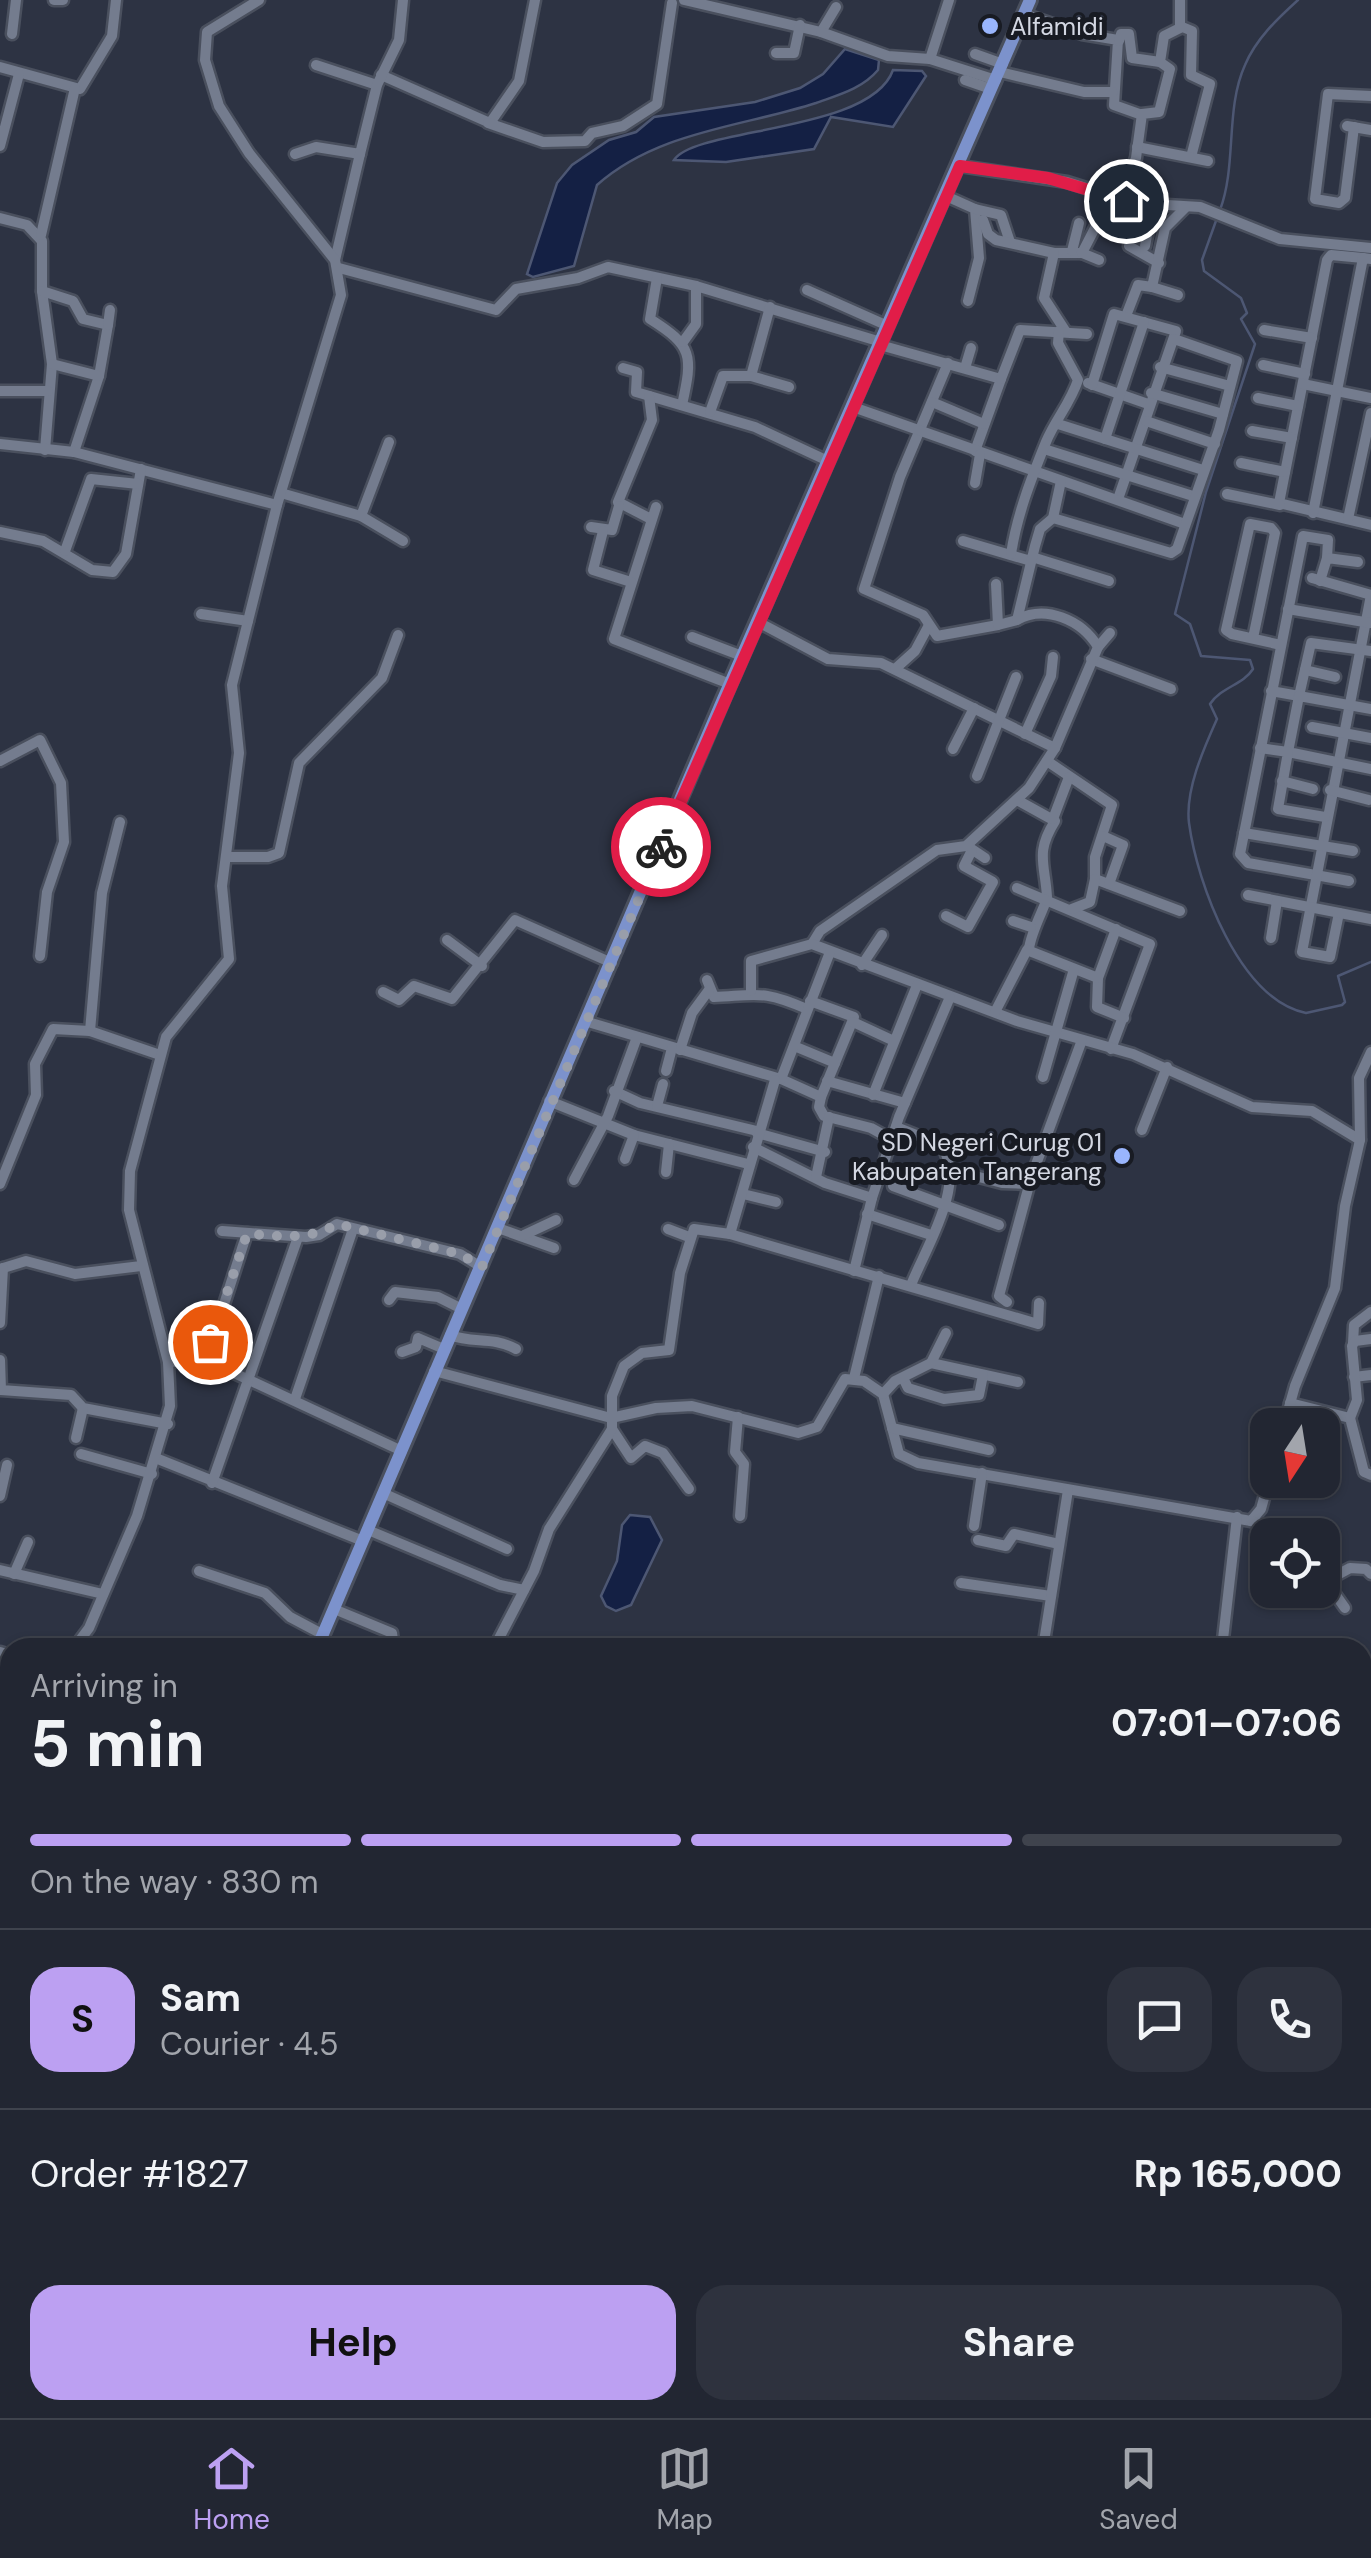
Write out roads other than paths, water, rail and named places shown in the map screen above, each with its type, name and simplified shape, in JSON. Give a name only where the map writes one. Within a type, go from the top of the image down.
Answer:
[{"type":"main road","points":[[320,1638],[482,1267],[549,1101],[588,1022],[742,656],[1030,0]]},
{"type":"street","points":[[12,34],[16,0]]},
{"type":"street","points":[[54,0],[63,0]]},
{"type":"street","points":[[0,67],[82,87],[112,36],[116,0]]},
{"type":"street","points":[[259,0],[207,32],[204,54],[213,90],[249,153],[337,264],[496,310],[516,289],[578,278],[602,267],[696,286],[1001,379]]},
{"type":"street","points":[[82,1638],[152,1474],[168,1424],[168,1362],[141,1266],[128,1189],[160,1055],[180,1015],[226,966],[229,951],[222,898],[239,753],[230,695],[279,499],[331,337],[341,296],[337,264],[360,154],[379,80],[398,40],[403,0]]},
{"type":"street","points":[[488,123],[519,80],[535,0]]},
{"type":"street","points":[[930,59],[949,0]]},
{"type":"street","points":[[1180,0],[1180,26]]},
{"type":"street","points":[[316,65],[379,80],[488,123],[556,142],[585,141],[592,133],[623,126],[657,104],[674,1],[800,25],[888,56],[930,59],[1084,92],[1113,92]]},
{"type":"street","points":[[820,32],[836,6]]},
{"type":"street","points":[[1024,14],[1090,36],[1119,40]]},
{"type":"street","points":[[776,53],[794,52],[800,25]]},
{"type":"street","points":[[1160,62],[1164,36],[1180,26]]},
{"type":"street","points":[[1180,26],[1192,31],[1191,75],[1210,83],[1191,157]]},
{"type":"street","points":[[1122,34],[1130,34],[1133,58],[1160,62],[1170,70],[1160,112],[1142,115],[1116,108],[1113,92],[1122,34]]},
{"type":"street","points":[[975,54],[998,76]]},
{"type":"street","points":[[0,146],[19,74]]},
{"type":"street","points":[[965,80],[998,76]]},
{"type":"street","points":[[45,450],[52,364],[42,291],[40,235],[75,88]]},
{"type":"street","points":[[1371,96],[1328,94],[1315,198],[1339,203],[1345,198],[1351,127],[1371,130]]},
{"type":"street","points":[[1077,252],[1116,198],[1137,147],[1142,115]]},
{"type":"street","points":[[295,154],[316,147],[360,154]]},
{"type":"street","points":[[1137,147],[1208,161]]},
{"type":"street","points":[[960,166],[1048,178],[1116,198],[1200,207],[1280,239],[1368,255]]},
{"type":"street","points":[[946,196],[1001,215],[1010,242]]},
{"type":"street","points":[[1145,246],[1152,204]]},
{"type":"street","points":[[1152,288],[1165,228],[1185,208]]},
{"type":"street","points":[[978,210],[988,234],[1054,253],[1077,252],[1099,260]]},
{"type":"street","points":[[968,301],[979,258],[978,210]]},
{"type":"street","points":[[0,218],[27,225],[40,235]]},
{"type":"street","points":[[1077,252],[1080,224]]},
{"type":"street","points":[[1128,246],[1159,263]]},
{"type":"street","points":[[1054,253],[1044,298],[1062,332],[1060,348],[1078,380],[1120,394],[1223,414]]},
{"type":"street","points":[[1280,505],[1329,256],[1368,255]]},
{"type":"street","points":[[1313,512],[1368,255]]},
{"type":"street","points":[[657,278],[650,319],[683,342],[689,370],[682,404]]},
{"type":"street","points":[[1126,316],[1138,284],[1178,295]]},
{"type":"street","points":[[683,342],[696,324],[696,286]]},
{"type":"street","points":[[806,290],[888,326]]},
{"type":"street","points":[[42,291],[75,302],[83,319],[108,324]]},
{"type":"street","points":[[752,376],[770,307]]},
{"type":"street","points":[[74,452],[100,376],[110,310]]},
{"type":"street","points":[[1092,384],[1113,316],[1174,330],[1118,499]]},
{"type":"street","points":[[1105,439],[1144,322]]},
{"type":"street","points":[[975,483],[984,424],[1020,330],[1088,334]]},
{"type":"street","points":[[1264,330],[1312,338]]},
{"type":"street","points":[[1053,518],[1171,552],[1177,549],[1215,444],[1235,357],[1174,339]]},
{"type":"street","points":[[965,368],[970,348]]},
{"type":"street","points":[[948,363],[918,430],[864,589],[923,615],[931,633],[943,637],[1034,613],[1051,614],[1088,632],[1098,647]]},
{"type":"street","points":[[52,364],[100,376]]},
{"type":"street","points":[[1263,365],[1337,391],[1371,398]]},
{"type":"street","points":[[623,368],[637,372],[636,392],[776,435],[828,461]]},
{"type":"street","points":[[1160,368],[1230,386]]},
{"type":"street","points":[[710,412],[721,377],[752,376],[789,387]]},
{"type":"street","points":[[1011,554],[1016,523],[1044,449],[1078,380]]},
{"type":"street","points":[[0,391],[48,392]]},
{"type":"street","points":[[632,582],[593,570],[597,529],[614,528],[652,420],[649,396]]},
{"type":"street","points":[[1258,398],[1298,406]]},
{"type":"street","points":[[932,402],[984,424]]},
{"type":"street","points":[[854,407],[1185,524]]},
{"type":"street","points":[[1348,519],[1371,412]]},
{"type":"street","points":[[1146,422],[1215,444]]},
{"type":"street","points":[[1058,424],[1203,470]]},
{"type":"street","points":[[1252,431],[1292,438]]},
{"type":"street","points":[[361,516],[390,442]]},
{"type":"street","points":[[0,444],[74,452],[361,516],[403,541]]},
{"type":"street","points":[[1044,449],[1193,496]]},
{"type":"street","points":[[1242,463],[1285,472]]},
{"type":"street","points":[[0,532],[66,551],[92,570],[105,573],[118,568],[126,554],[141,469]]},
{"type":"street","points":[[66,551],[79,524],[91,479],[98,476],[138,484]]},
{"type":"street","points":[[1016,620],[1040,530],[1053,518],[1061,481]]},
{"type":"street","points":[[1227,494],[1371,525]]},
{"type":"street","points":[[619,506],[651,519]]},
{"type":"street","points":[[656,507],[614,639],[730,684]]},
{"type":"street","points":[[1253,638],[1275,533],[1270,528],[1250,524],[1226,630],[1253,638],[1281,645]]},
{"type":"street","points":[[1339,912],[1328,958],[1302,951],[1308,907],[1314,875],[1320,847],[1336,760],[1366,649],[1368,592],[1316,580],[1327,558],[1328,540],[1303,536],[1244,833],[1243,861],[1314,875],[1348,881]]},
{"type":"street","points":[[963,541],[1109,581]]},
{"type":"street","points":[[1327,558],[1358,562]]},
{"type":"street","points":[[996,584],[998,625]]},
{"type":"street","points":[[1288,609],[1369,623]]},
{"type":"street","points":[[201,614],[248,621]]},
{"type":"street","points":[[758,622],[828,659],[872,660],[895,669],[1055,748]]},
{"type":"street","points":[[895,669],[914,651],[928,626]]},
{"type":"street","points":[[946,916],[968,927],[993,882],[964,866],[969,848],[1048,762],[1092,659],[1110,633]]},
{"type":"street","points":[[228,856],[268,858],[279,852],[299,763],[382,678],[398,635]]},
{"type":"street","points":[[692,637],[742,656]]},
{"type":"street","points":[[1325,817],[1280,811],[1282,782],[1305,670],[1305,641],[1366,649]]},
{"type":"street","points":[[1025,734],[1051,676],[1053,657]]},
{"type":"street","points":[[1092,659],[1171,689]]},
{"type":"street","points":[[1305,670],[1335,677]]},
{"type":"street","points":[[977,776],[1016,677]]},
{"type":"street","points":[[1271,692],[1371,709]]},
{"type":"street","points":[[953,749],[974,708]]},
{"type":"street","points":[[1312,727],[1371,738]]},
{"type":"street","points":[[0,761],[40,740],[61,783],[64,842],[47,892],[40,956]]},
{"type":"street","points":[[1260,748],[1371,769]]},
{"type":"street","points":[[1048,762],[1112,805],[1094,864],[1096,879],[1090,902],[1072,909]]},
{"type":"street","points":[[995,1012],[1030,949],[1032,927],[1047,898],[1041,848],[1069,778]]},
{"type":"street","points":[[1282,782],[1313,789]]},
{"type":"street","points":[[1330,790],[1369,800]]},
{"type":"street","points":[[1017,800],[1053,819]]},
{"type":"street","points":[[90,1031],[98,923],[120,822]]},
{"type":"street","points":[[1244,833],[1352,851]]},
{"type":"street","points":[[1103,836],[1123,845],[1109,884]]},
{"type":"street","points":[[812,944],[820,930],[937,850],[969,848],[985,858]]},
{"type":"street","points":[[1096,879],[1180,912]]},
{"type":"street","points":[[1016,888],[1047,898],[1151,946],[1112,1049]]},
{"type":"street","points":[[1248,895],[1371,919]]},
{"type":"street","points":[[1271,938],[1277,901]]},
{"type":"street","points":[[383,992],[399,1000],[414,986],[452,999],[515,920],[612,963]]},
{"type":"street","points":[[1013,922],[1032,927]]},
{"type":"street","points":[[1116,929],[1098,978],[1097,1008],[1124,1018]]},
{"type":"street","points":[[862,965],[882,935]]},
{"type":"street","points":[[448,940],[482,966]]},
{"type":"street","points":[[752,991],[752,961],[812,944],[950,997],[1167,1067],[1252,1107],[1312,1111],[1360,1140]]},
{"type":"street","points":[[1030,949],[1098,978]]},
{"type":"street","points":[[730,1234],[757,1132],[830,952]]},
{"type":"street","points":[[1043,1076],[1074,969]]},
{"type":"street","points":[[666,1071],[708,985],[712,996],[719,998],[752,991],[854,1017],[820,1097],[820,1111],[892,1139]]},
{"type":"street","points":[[873,1095],[917,985]]},
{"type":"street","points":[[854,1270],[867,1214],[896,1126],[950,997]]},
{"type":"street","points":[[588,1022],[778,1079],[820,1097]]},
{"type":"street","points":[[853,1022],[894,1041]]},
{"type":"street","points":[[0,1184],[36,1095],[35,1064],[53,1029],[90,1031],[160,1055]]},
{"type":"street","points":[[574,1180],[602,1124],[637,1036]]},
{"type":"street","points":[[1008,1302],[998,1296],[1030,1184],[1082,1040]]},
{"type":"street","points":[[794,1046],[834,1062]]},
{"type":"street","points":[[1289,1408],[1331,1300],[1360,1140],[1370,1053]]},
{"type":"street","points":[[1142,1130],[1167,1067]]},
{"type":"street","points":[[827,1080],[905,1103]]},
{"type":"street","points":[[657,1106],[663,1084]]},
{"type":"street","points":[[614,1092],[825,1152]]},
{"type":"street","points":[[549,1101],[602,1124],[748,1164]]},
{"type":"street","points":[[816,1177],[825,1152],[822,1141],[829,1117]]},
{"type":"street","points":[[896,1126],[941,1144],[952,1170],[911,1285]]},
{"type":"street","points":[[625,1159],[634,1134]]},
{"type":"street","points":[[666,1172],[670,1144]]},
{"type":"street","points":[[753,1147],[872,1198]]},
{"type":"street","points":[[952,1170],[1002,1183],[1030,1184]]},
{"type":"street","points":[[893,1186],[999,1225]]},
{"type":"street","points":[[743,1194],[776,1202]]},
{"type":"street","points":[[867,1214],[931,1236]]},
{"type":"street","points":[[524,1235],[556,1220]]},
{"type":"street","points":[[222,1231],[298,1237],[320,1235],[334,1224],[460,1254],[482,1267]]},
{"type":"street","points":[[498,1228],[554,1248]]},
{"type":"street","points":[[499,1638],[561,1506],[611,1424],[612,1396],[624,1366],[642,1353],[668,1350],[689,1236],[697,1228],[730,1234],[1038,1324],[1039,1303]]},
{"type":"street","points":[[295,1398],[353,1229]]},
{"type":"street","points":[[668,1229],[689,1236]]},
{"type":"street","points":[[206,1360],[247,1234]]},
{"type":"street","points":[[212,1482],[298,1237]]},
{"type":"street","points":[[0,1323],[1,1269],[30,1261],[52,1272],[81,1274],[141,1266]]},
{"type":"street","points":[[854,1378],[878,1276]]},
{"type":"street","points":[[388,1300],[395,1292],[434,1296],[462,1305],[462,1310]]},
{"type":"street","points":[[1371,1312],[1354,1325],[1357,1400],[1350,1418],[1364,1472],[1371,1475]]},
{"type":"street","points":[[884,1394],[902,1378],[931,1363],[946,1333]]},
{"type":"street","points":[[402,1352],[416,1346],[418,1338],[471,1342],[488,1338],[516,1349]]},
{"type":"street","points":[[1353,1343],[1371,1339]]},
{"type":"street","points":[[0,1360],[0,1390],[70,1395],[83,1408],[168,1424]]},
{"type":"street","points":[[168,1362],[206,1360],[295,1398],[402,1451]]},
{"type":"street","points":[[931,1363],[1018,1382]]},
{"type":"street","points":[[434,1370],[611,1424],[681,1406],[710,1408],[809,1432],[820,1424],[845,1380],[854,1378],[884,1394],[902,1458],[1250,1520]]},
{"type":"street","points":[[902,1378],[908,1388],[944,1399],[979,1395],[982,1375]]},
{"type":"street","points":[[1354,1378],[1371,1375]]},
{"type":"street","points":[[1290,1403],[1350,1418]]},
{"type":"street","points":[[76,1438],[83,1408]]},
{"type":"street","points":[[738,1417],[734,1452],[744,1464],[740,1516]]},
{"type":"street","points":[[611,1424],[632,1458],[646,1446],[663,1453],[688,1489]]},
{"type":"street","points":[[892,1428],[989,1450]]},
{"type":"street","points":[[80,1454],[152,1474]]},
{"type":"street","points":[[158,1459],[212,1482],[500,1585],[524,1590]]},
{"type":"street","points":[[0,1496],[8,1464]]},
{"type":"street","points":[[974,1526],[982,1473]]},
{"type":"street","points":[[1044,1638],[1068,1490]]},
{"type":"street","points":[[385,1494],[507,1549]]},
{"type":"street","points":[[1223,1638],[1237,1517]]},
{"type":"street","points":[[978,1540],[1006,1546],[1014,1534],[1020,1534],[1059,1544]]},
{"type":"street","points":[[14,1574],[28,1542]]},
{"type":"street","points":[[1340,1572],[1366,1569],[1371,1574]]},
{"type":"street","points":[[0,1570],[103,1594]]},
{"type":"street","points":[[199,1571],[266,1593],[315,1638]]},
{"type":"street","points":[[960,1582],[1051,1596]]},
{"type":"street","points":[[1340,1601],[1345,1608]]},
{"type":"street","points":[[334,1609],[392,1633],[393,1638]]},
{"type":"water","points":[[845,49],[879,60],[878,70],[841,94],[674,142],[621,167],[597,185],[574,266],[533,277],[527,274],[557,183],[572,165],[609,140],[636,132],[654,117],[755,102],[800,88],[823,74]]},
{"type":"water","points":[[893,70],[922,71],[926,76],[893,127],[831,117],[814,149],[726,162],[674,160],[689,149],[714,141],[852,106],[878,91]]},
{"type":"water","points":[[630,1515],[650,1517],[662,1540],[631,1605],[616,1611],[606,1606],[601,1596],[617,1561],[622,1525]]},
{"type":"waterway","points":[[1220,210],[1228,175],[1235,100],[1245,65],[1261,38],[1298,0]]},
{"type":"waterway","points":[[1217,218],[1202,260],[1204,271],[1241,298],[1247,313],[1241,319],[1255,344],[1206,492],[1175,614],[1190,624],[1201,656],[1250,660],[1253,669],[1210,704],[1217,719],[1190,797],[1189,823],[1194,848],[1225,935],[1261,986],[1282,1003],[1306,1013],[1342,1005],[1345,1002],[1338,976],[1371,962]]},
{"type":"place","name":"Alfamidi","points":[[990,26]]},
{"type":"place","name":"SD Negeri Curug 01 Kabupaten Tangerang","points":[[1122,1156]]}]
